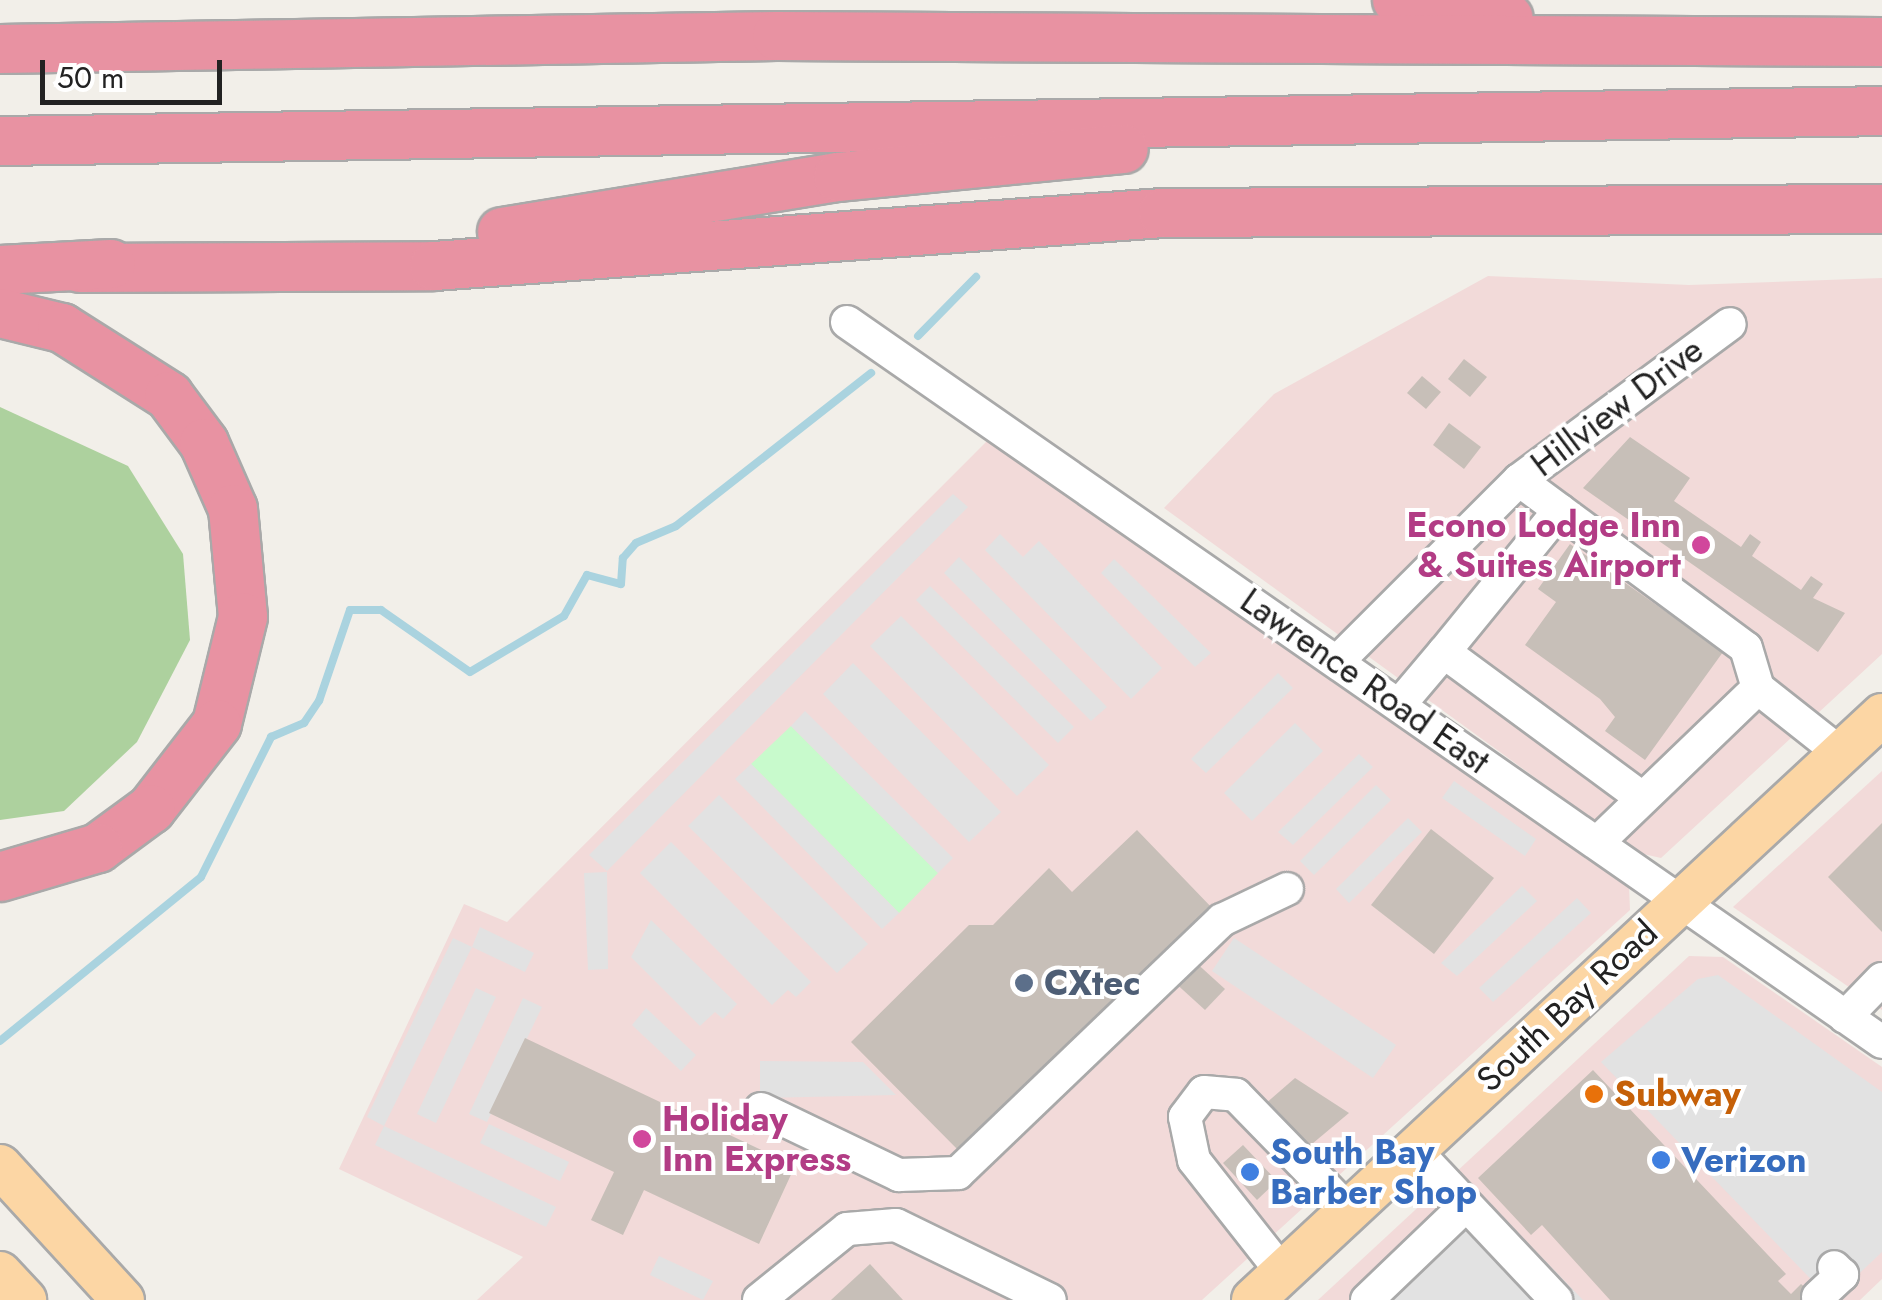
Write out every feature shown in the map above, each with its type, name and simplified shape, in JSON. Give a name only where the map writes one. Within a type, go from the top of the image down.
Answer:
[{"type":"highway","points":[[1398,0],[1660,42]]},
{"type":"highway","points":[[0,48],[778,36],[1882,42]]},
{"type":"highway","points":[[0,140],[1882,111]]},
{"type":"highway","points":[[80,268],[380,248],[838,177],[1422,117]]},
{"type":"highway","points":[[0,270],[434,266],[1162,213],[1882,209]]},
{"type":"highway","points":[[0,312],[77,336],[168,396],[204,443],[233,508],[243,616],[216,724],[151,809],[98,848],[0,877]]},
{"type":"main road","name":"South Bay Road","points":[[1267,1291],[1413,1148],[1680,902],[1866,739]]},
{"type":"main road","points":[[0,1166],[123,1300]]},
{"type":"main road","points":[[0,1273],[25,1300]]},
{"type":"street","name":"Lawrence Road East","points":[[847,322],[1882,1042]]},
{"type":"street","name":"Hillview Drive","points":[[1338,661],[1519,480],[1730,324]]},
{"type":"street","points":[[1519,480],[1746,648],[1758,688],[1866,739]]},
{"type":"street","points":[[1400,704],[1560,510]]},
{"type":"street","points":[[1444,652],[1641,796]]},
{"type":"street","points":[[1598,842],[1641,796],[1758,688]]},
{"type":"street","points":[[761,1110],[899,1174],[958,1173],[1222,920],[1287,889]]},
{"type":"street","points":[[1845,1017],[1882,980]]},
{"type":"street","points":[[1267,1291],[1194,1160],[1185,1118],[1204,1092],[1236,1095],[1348,1210]]},
{"type":"street","points":[[1413,1148],[1556,1300]]},
{"type":"street","points":[[1367,1300],[1466,1205]]},
{"type":"street","points":[[759,1300],[846,1229],[896,1225],[1050,1300]]},
{"type":"street","points":[[1818,1296],[1842,1275],[1834,1266]]},
{"type":"shaded area","points":[[1488,276],[1689,285],[1882,278],[1882,654],[1661,858],[1639,853],[1164,508],[1274,394]]},
{"type":"shaded area","points":[[990,438],[1629,886],[1630,910],[1202,1300],[477,1300],[523,1257],[339,1169],[464,904],[507,922]]},
{"type":"shaded area","points":[[953,494],[968,507],[607,871],[589,855]]},
{"type":"shaded area","points":[[1000,534],[1023,557],[1039,541],[1162,668],[1131,699],[985,550]]},
{"type":"shaded area","points":[[959,557],[1107,707],[1091,721],[944,573]]},
{"type":"shaded area","points":[[1114,559],[1211,653],[1195,667],[1101,573]]},
{"type":"shaded area","points":[[930,586],[1074,727],[1058,743],[916,600]]},
{"type":"shaded area","points":[[901,616],[1049,765],[1017,796],[870,646]]},
{"type":"shaded area","points":[[853,663],[1001,812],[969,842],[823,694]]},
{"type":"shaded area","points":[[1278,673],[1293,688],[1206,773],[1191,759]]},
{"type":"shaded area","points":[[805,711],[953,858],[938,873],[791,726]]},
{"type":"shaded area","points":[[1295,723],[1323,751],[1252,821],[1224,793]]},
{"type":"shaded area","points":[[1359,754],[1373,767],[1293,845],[1278,832]]},
{"type":"shaded area","points":[[751,764],[899,913],[882,929],[735,779]]},
{"type":"shaded area","points":[[1882,771],[1882,1010],[1733,907]]},
{"type":"shaded area","points":[[1454,781],[1536,839],[1525,856],[1442,798]]},
{"type":"shaded area","points":[[1376,785],[1391,800],[1314,875],[1300,861]]},
{"type":"shaded area","points":[[719,795],[868,944],[837,973],[688,826]]},
{"type":"shaded area","points":[[1408,818],[1422,832],[1349,903],[1336,889]]},
{"type":"shaded area","points":[[671,842],[811,982],[796,997],[788,990],[772,1005],[640,873]]},
{"type":"shaded area","points":[[607,872],[608,969],[588,970],[584,873]]},
{"type":"shaded area","points":[[1522,886],[1537,901],[1457,976],[1441,963]]},
{"type":"shaded area","points":[[1577,898],[1591,913],[1493,1002],[1479,988]]},
{"type":"shaded area","points":[[651,920],[737,1004],[723,1019],[715,1012],[700,1026],[631,957]]},
{"type":"shaded area","points":[[480,927],[534,953],[525,972],[472,947]]},
{"type":"shaded area","points":[[453,938],[472,947],[384,1126],[367,1117]]},
{"type":"shaded area","points":[[1234,938],[1396,1045],[1373,1078],[1212,971]]},
{"type":"shaded area","points":[[1689,956],[1723,957],[1882,1067],[1882,1279],[1860,1300],[1318,1300]]},
{"type":"shaded area","points":[[1718,975],[1882,1092],[1882,1252],[1831,1300],[1601,1062],[1698,979]]},
{"type":"shaded area","points":[[476,988],[496,997],[436,1123],[417,1114]]},
{"type":"shaded area","points":[[523,998],[542,1007],[487,1122],[469,1114]]},
{"type":"shaded area","points":[[646,1008],[696,1055],[681,1071],[632,1025]]},
{"type":"shaded area","points":[[760,1061],[863,1062],[896,1095],[760,1098]]},
{"type":"shaded area","points":[[489,1124],[569,1162],[560,1181],[480,1143]]},
{"type":"shaded area","points":[[384,1126],[556,1207],[546,1227],[375,1145]]},
{"type":"shaded area","points":[[1471,1184],[1583,1300],[1350,1300]]},
{"type":"shaded area","points":[[659,1256],[713,1281],[703,1300],[650,1275]]},
{"type":"green space","points":[[0,407],[128,466],[183,554],[190,640],[137,742],[64,811],[0,820]]},
{"type":"green space","points":[[791,726],[938,873],[899,913],[751,764]]},
{"type":"building","points":[[1464,359],[1487,377],[1470,397],[1448,379]]},
{"type":"building","points":[[1422,376],[1441,392],[1426,409],[1407,393]]},
{"type":"building","points":[[1449,423],[1481,447],[1464,469],[1433,445]]},
{"type":"building","name":"Econo Lodge Inn & Suites Airport","points":[[1630,437],[1690,478],[1674,501],[1741,547],[1750,534],[1761,542],[1752,556],[1801,590],[1811,576],[1823,584],[1813,598],[1845,613],[1818,652],[1583,488]]},
{"type":"building","points":[[1570,544],[1723,652],[1645,760],[1605,731],[1615,717],[1600,699],[1525,645],[1556,602],[1538,589]]},
{"type":"building","points":[[1882,823],[1882,932],[1828,877]]},
{"type":"building","points":[[1431,829],[1494,878],[1434,954],[1371,905]]},
{"type":"building","name":"CXtec","points":[[1137,830],[1214,910],[962,1154],[851,1042],[969,925],[993,925],[1049,868],[1072,892]]},
{"type":"building","points":[[1192,959],[1225,989],[1205,1010],[1172,980]]},
{"type":"building","name":"Holiday Inn Express","points":[[525,1038],[795,1166],[759,1244],[644,1190],[623,1235],[591,1220],[614,1172],[489,1113]]},
{"type":"building","points":[[1593,1070],[1786,1274],[1778,1281],[1791,1294],[1801,1284],[1821,1300],[1610,1300],[1542,1225],[1531,1235],[1478,1178]]},
{"type":"building","points":[[1295,1078],[1349,1113],[1306,1149],[1265,1104]]},
{"type":"building","name":"South Bay Barber Shop","points":[[1243,1145],[1277,1181],[1257,1200],[1223,1163]]},
{"type":"building","points":[[870,1264],[903,1300],[831,1300]]},
{"type":"waterway","points":[[918,336],[976,277]]},
{"type":"waterway","points":[[0,1041],[201,877],[271,737],[304,723],[319,701],[350,610],[381,610],[470,672],[564,616],[587,575],[621,584],[623,558],[636,543],[676,526],[871,373]]},
{"type":"place","name":"Econo Lodge Inn & Suites Airport","points":[[1701,545]]},
{"type":"place","name":"CXtec","points":[[1024,983]]},
{"type":"place","name":"Subway","points":[[1594,1094]]},
{"type":"place","name":"Holiday Inn Express","points":[[642,1139]]},
{"type":"place","name":"Verizon","points":[[1661,1160]]},
{"type":"place","name":"South Bay Barber Shop","points":[[1250,1172]]}]
